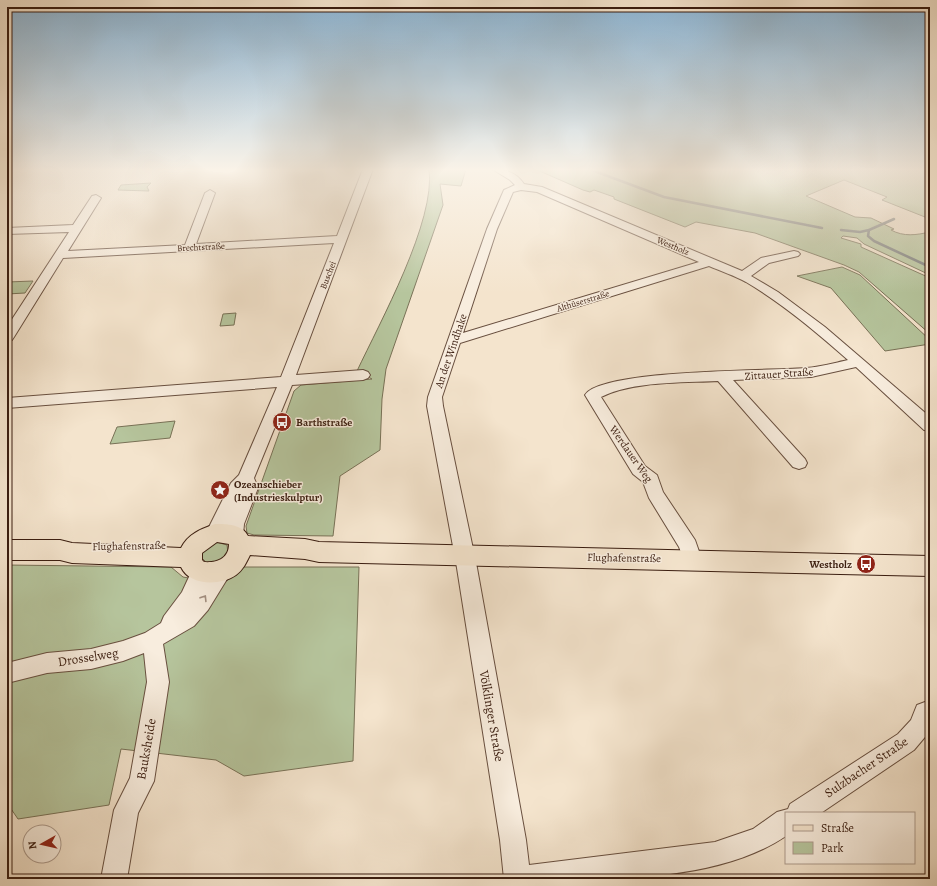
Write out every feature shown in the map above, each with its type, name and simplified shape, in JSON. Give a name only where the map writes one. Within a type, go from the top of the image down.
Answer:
[{"type":"main road","name":"Flughafenstraße","points":[[7,550],[60,550],[72,553],[217,552],[303,556],[319,552],[464,554],[930,566]]},
{"type":"street","points":[[7,337],[88,210]]},
{"type":"street","points":[[189,248],[203,210]]},
{"type":"street","name":"Buschei","points":[[217,552],[235,524],[249,488],[246,478],[286,381],[352,210]]},
{"type":"street","name":"An der Windhake","points":[[464,554],[435,406],[435,397],[492,229],[500,210]]},
{"type":"street","name":"Westholz","points":[[589,210],[743,276],[792,307],[858,362],[930,426]]},
{"type":"street","points":[[7,231],[76,228]]},
{"type":"street","name":"Brechtstraße","points":[[60,255],[341,239]]},
{"type":"street","points":[[743,276],[765,260],[794,254]]},
{"type":"street","name":"Althüserstraße","points":[[455,340],[711,262]]},
{"type":"street","name":"Zittauer Straße","points":[[596,392],[611,387],[646,381],[805,373],[858,362]]},
{"type":"street","points":[[7,403],[362,374]]},
{"type":"street","name":"Zittauer Straße","points":[[723,378],[799,463]]},
{"type":"street","name":"Werdauer Weg","points":[[596,392],[592,395],[639,470],[651,479],[655,493],[688,545],[693,560]]},
{"type":"street","name":"Drosselweg","points":[[7,673],[47,663],[91,659],[123,651],[173,629],[187,620],[200,604],[217,552]]},
{"type":"street","name":"Völklinger Straße","points":[[464,554],[513,840],[517,879]]},
{"type":"street","name":"Bauksheide","points":[[114,879],[126,810],[142,781],[158,682],[156,657],[158,636]]},
{"type":"street","name":"Sulzbacher Straße","points":[[801,812],[906,742],[920,727],[924,713]]},
{"type":"street","points":[[521,879],[715,855],[760,839],[785,822]]},
{"type":"green space","points":[[425,210],[441,210],[386,369],[382,399],[380,450],[340,476],[333,536],[254,535],[247,533],[246,526],[294,391],[301,385],[372,379],[357,371],[392,299],[415,243]]},
{"type":"green space","points":[[643,210],[839,210],[855,217],[871,218],[901,234],[915,235],[930,232],[930,275],[864,244],[857,238],[843,236],[841,238],[861,244],[861,247],[930,278],[930,334],[859,272],[844,265],[755,233],[696,222],[685,227]]},
{"type":"green space","points":[[908,210],[930,210],[930,219]]},
{"type":"green space","points":[[842,267],[860,275],[930,340],[930,344],[885,351],[831,288],[797,276]]},
{"type":"green space","points":[[33,281],[25,293],[7,294],[7,282]]},
{"type":"green space","points":[[236,313],[234,325],[220,326],[223,314]]},
{"type":"green space","points":[[175,421],[170,438],[110,444],[117,427]]},
{"type":"green space","points":[[216,542],[227,545],[228,554],[219,562],[207,563],[202,558],[202,552]]},
{"type":"green space","points":[[7,565],[171,567],[183,577],[223,584],[244,567],[359,567],[353,761],[244,776],[216,760],[121,749],[109,805],[18,819],[7,803]]},
{"type":"waterway","points":[[732,210],[822,228]]},
{"type":"waterway","points":[[869,230],[894,219]]},
{"type":"waterway","points":[[841,230],[860,232],[869,230]]},
{"type":"waterway","points":[[869,230],[868,236],[874,241],[930,267]]},
{"type":"place","name":"Barthstraße","points":[[282,422]]},
{"type":"place","name":"Ozeanschieber (Industrieskulptur)","points":[[220,490]]},
{"type":"place","name":"Westholz","points":[[866,564]]}]
